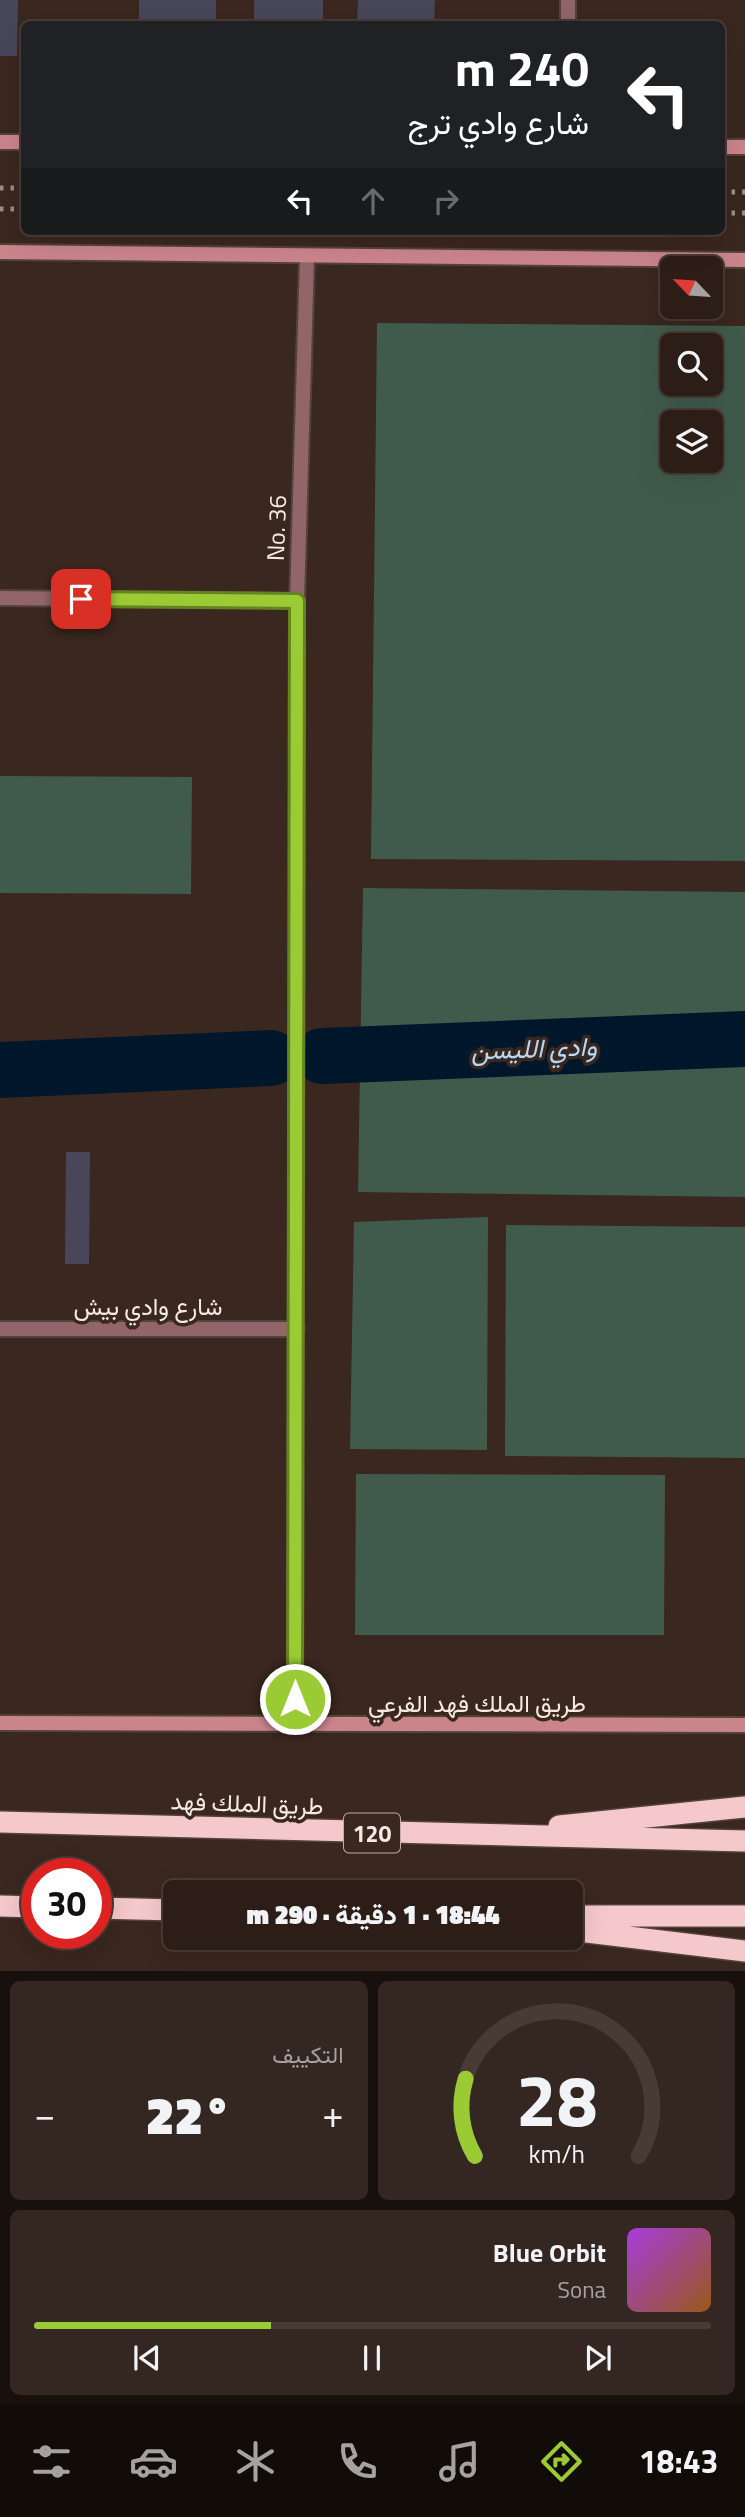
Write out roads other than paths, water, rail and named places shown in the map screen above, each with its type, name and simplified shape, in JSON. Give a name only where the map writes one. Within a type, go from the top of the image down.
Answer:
[{"type":"highway","points":[[467,1835],[745,1807]]},
{"type":"highway","name":"طريق الملك فهد","points":[[0,1822],[745,1841]]},
{"type":"highway","points":[[112,1908],[163,1910]]},
{"type":"highway","points":[[583,1916],[745,1916]]},
{"type":"highway","points":[[583,1932],[745,1951]]},
{"type":"main road","points":[[0,142],[21,142]]},
{"type":"main road","points":[[725,147],[745,147]]},
{"type":"main road","points":[[0,252],[745,260]]},
{"type":"main road","name":"طريق الملك فهد الفرعي","points":[[0,1723],[295,1726],[745,1725]]},
{"type":"street","points":[[568,0],[568,21]]},
{"type":"street","name":"No. 36","points":[[295,1726],[297,601],[307,257]]},
{"type":"street","points":[[0,598],[297,601]]},
{"type":"street","name":"شارع وادي بيش","points":[[0,1329],[297,1329]]},
{"type":"waterway","name":"وادي الليسن","points":[[322,1056],[745,1039]]},
{"type":"waterway","name":"وادي الليسن","points":[[0,1070],[271,1058]]},
{"type":"railway","points":[[0,188],[21,188]]},
{"type":"railway","points":[[725,192],[745,192]]},
{"type":"railway","points":[[0,209],[21,209]]},
{"type":"railway","points":[[725,213],[745,213]]}]
